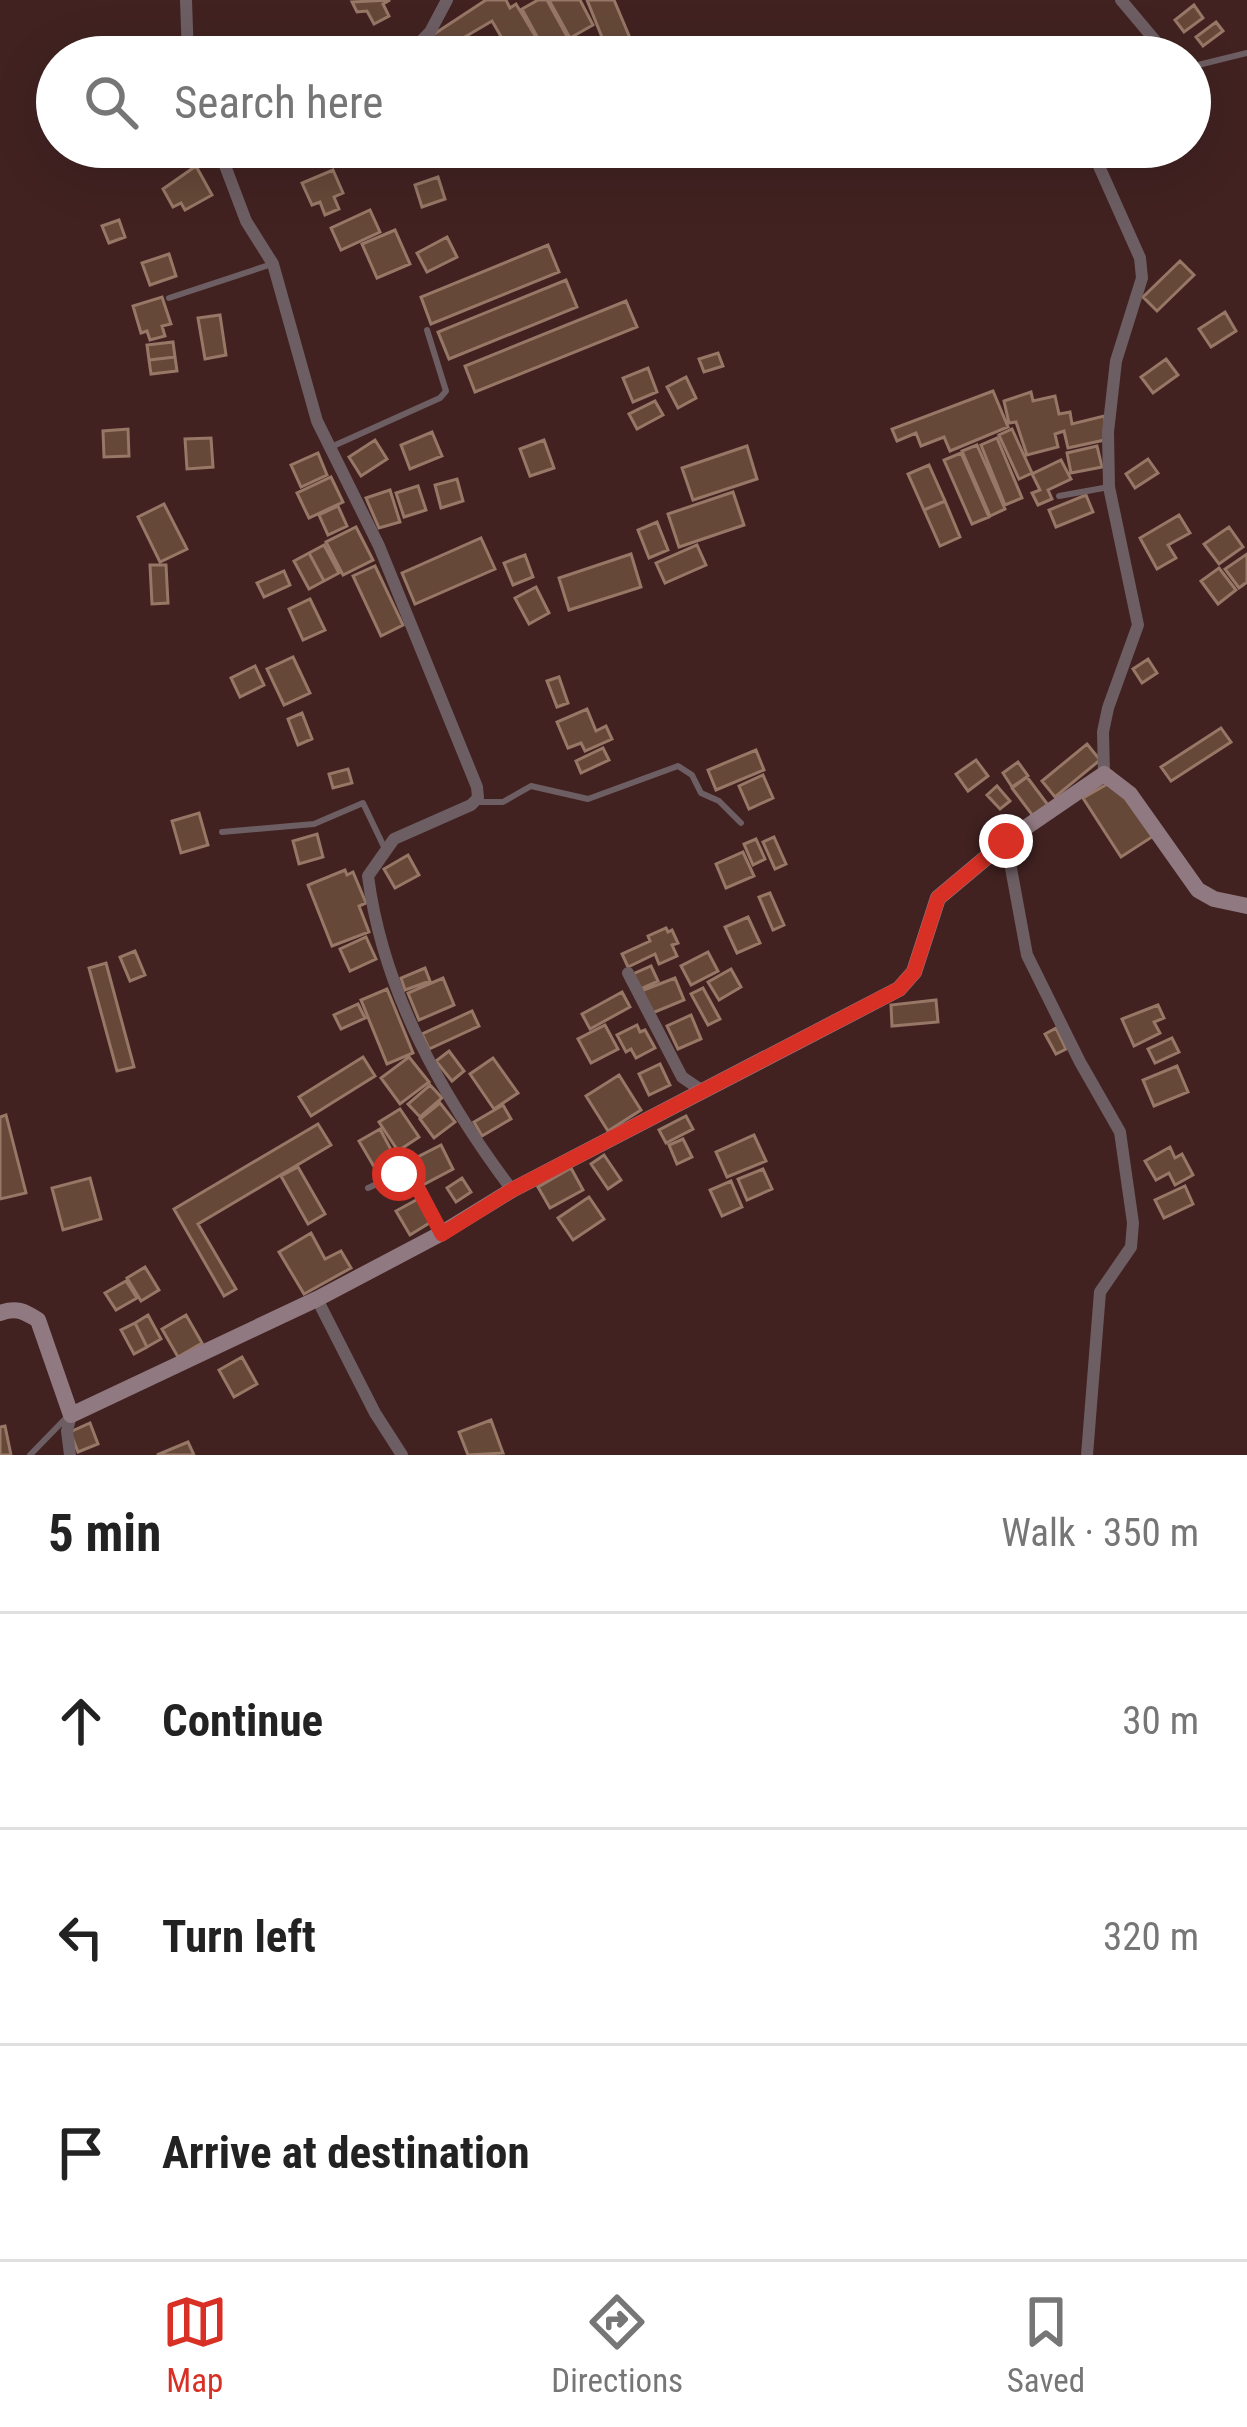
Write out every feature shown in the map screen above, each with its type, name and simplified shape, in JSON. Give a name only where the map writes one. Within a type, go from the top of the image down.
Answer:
[{"type":"street","points":[[186,0],[187,36]]},
{"type":"street","points":[[426,36],[447,0]]},
{"type":"street","points":[[1121,0],[1151,36]]},
{"type":"street","points":[[226,168],[246,221],[273,264],[317,421],[431,667],[477,788],[475,801],[394,839],[368,876],[372,906],[399,991],[427,1058],[464,1126],[512,1190]]},
{"type":"street","points":[[1100,168],[1140,258],[1142,278],[1116,361],[1108,432],[1109,487],[1138,625],[1108,708],[1104,774]]},
{"type":"street","points":[[71,1415],[317,1299],[442,1234],[512,1190],[908,983],[938,898],[1006,841],[1104,774]]},
{"type":"street","points":[[1104,774],[1130,794],[1198,890],[1247,906]]},
{"type":"street","points":[[1006,841],[1027,955],[1120,1132],[1133,1223],[1130,1247],[1100,1292],[1087,1455]]},
{"type":"street","points":[[628,973],[682,1077],[704,1092]]},
{"type":"street","points":[[317,1299],[375,1413],[402,1455]]},
{"type":"street","points":[[0,1313],[11,1309],[38,1321],[71,1415],[70,1455]]},
{"type":"lane","points":[[1211,62],[1247,53]]},
{"type":"lane","points":[[169,298],[273,264]]},
{"type":"lane","points":[[331,447],[440,398],[445,385],[427,330]]},
{"type":"lane","points":[[1058,496],[1109,487]]},
{"type":"lane","points":[[475,801],[486,805],[503,802],[531,786],[588,799],[678,766],[692,776],[701,793],[719,801],[741,824]]},
{"type":"lane","points":[[222,832],[314,824],[363,803],[385,849]]},
{"type":"lane","points":[[368,1188],[399,1174],[414,1181],[442,1234]]},
{"type":"lane","points":[[30,1455],[71,1415]]},
{"type":"building","points":[[390,0],[383,4],[389,16],[374,24],[367,11],[357,12],[352,2]]},
{"type":"building","points":[[486,0],[506,0],[510,8],[516,4],[535,36],[501,36],[492,21],[466,36],[431,36]]},
{"type":"building","points":[[547,0],[567,36],[537,36],[522,9]]},
{"type":"building","points":[[549,0],[580,0],[593,25],[569,36]]},
{"type":"building","points":[[587,0],[614,0],[629,36],[602,36]]},
{"type":"building","points":[[1194,5],[1203,18],[1184,32],[1175,20]]},
{"type":"building","points":[[1216,22],[1223,31],[1211,40],[1211,36],[1197,36]]},
{"type":"building","points":[[197,168],[212,195],[185,210],[181,203],[173,207],[163,189]]},
{"type":"building","points":[[333,170],[343,193],[334,197],[339,209],[325,215],[320,202],[312,205],[302,183]]},
{"type":"building","points":[[438,177],[445,199],[422,207],[415,185]]},
{"type":"building","points":[[370,210],[380,232],[341,250],[331,228]]},
{"type":"building","points":[[119,220],[125,237],[109,243],[102,226]]},
{"type":"building","points":[[395,230],[410,264],[377,278],[362,244]]},
{"type":"building","points":[[447,237],[457,257],[427,272],[417,253]]},
{"type":"building","points":[[548,245],[559,272],[431,324],[421,297]]},
{"type":"building","points":[[169,254],[176,276],[150,285],[142,263]]},
{"type":"building","points":[[1180,261],[1194,275],[1157,311],[1143,297]]},
{"type":"building","points":[[566,280],[577,307],[449,359],[438,332]]},
{"type":"building","points":[[162,297],[171,324],[162,326],[165,336],[150,340],[147,331],[141,333],[133,306]]},
{"type":"building","points":[[626,301],[637,327],[475,392],[465,366]]},
{"type":"building","points":[[1225,312],[1236,331],[1211,347],[1199,329]]},
{"type":"building","points":[[220,315],[226,355],[205,359],[198,318]]},
{"type":"building","points":[[173,342],[175,357],[149,360],[147,345]]},
{"type":"building","points":[[718,353],[723,366],[704,372],[699,359]]},
{"type":"building","points":[[175,357],[177,371],[151,374],[149,360]]},
{"type":"building","points":[[1166,359],[1178,375],[1153,393],[1141,377]]},
{"type":"building","points":[[648,368],[657,392],[633,402],[623,378]]},
{"type":"building","points":[[686,377],[696,398],[678,408],[667,387]]},
{"type":"building","points":[[993,391],[1008,427],[950,451],[944,437],[921,446],[916,433],[897,441],[892,429]]},
{"type":"building","points":[[1031,392],[1033,401],[1055,396],[1059,414],[1070,412],[1072,424],[1104,416],[1109,439],[1068,448],[1064,431],[1055,434],[1058,447],[1027,455],[1016,422],[1009,423],[1004,401]]},
{"type":"building","points":[[655,401],[663,415],[637,429],[629,414]]},
{"type":"building","points":[[128,429],[129,456],[104,457],[103,431]]},
{"type":"building","points":[[1012,429],[1032,473],[1019,479],[999,435]]},
{"type":"building","points":[[432,432],[442,456],[410,469],[401,445]]},
{"type":"building","points":[[211,438],[213,467],[187,469],[185,439]]},
{"type":"building","points":[[997,438],[1022,498],[1005,505],[981,445]]},
{"type":"building","points":[[375,440],[387,459],[361,476],[349,457]]},
{"type":"building","points":[[544,440],[554,468],[530,476],[520,449]]},
{"type":"building","points":[[977,445],[1005,509],[990,516],[962,451]]},
{"type":"building","points":[[747,446],[757,479],[693,500],[682,468]]},
{"type":"building","points":[[1097,446],[1102,467],[1071,473],[1067,453]]},
{"type":"building","points":[[318,453],[327,475],[301,487],[291,465]]},
{"type":"building","points":[[961,453],[989,517],[972,524],[944,460]]},
{"type":"building","points":[[1148,459],[1158,473],[1135,488],[1126,474]]},
{"type":"building","points":[[1061,460],[1071,479],[1048,490],[1052,499],[1038,505],[1032,493],[1040,490],[1032,474]]},
{"type":"building","points":[[929,465],[945,501],[924,510],[908,474]]},
{"type":"building","points":[[331,477],[343,502],[309,518],[297,493]]},
{"type":"building","points":[[457,479],[463,501],[441,508],[435,485]]},
{"type":"building","points":[[418,486],[426,510],[404,517],[396,493]]},
{"type":"building","points":[[390,490],[400,522],[379,528],[366,498]]},
{"type":"building","points":[[733,492],[744,525],[679,547],[668,514]]},
{"type":"building","points":[[1086,495],[1093,512],[1056,527],[1049,510]]},
{"type":"building","points":[[945,501],[960,537],[940,546],[924,510]]},
{"type":"building","points":[[164,504],[187,549],[160,562],[138,517]]},
{"type":"building","points":[[338,506],[347,526],[328,535],[319,515]]},
{"type":"building","points":[[1179,515],[1190,533],[1168,545],[1176,558],[1157,569],[1140,538]]},
{"type":"building","points":[[657,522],[668,550],[649,558],[638,530]]},
{"type":"building","points":[[356,527],[373,560],[343,575],[326,542]]},
{"type":"building","points":[[1229,527],[1243,547],[1219,564],[1204,544]]},
{"type":"building","points":[[481,538],[495,569],[415,604],[402,573]]},
{"type":"building","points":[[324,545],[339,573],[324,581],[309,553]]},
{"type":"building","points":[[697,545],[706,565],[665,583],[656,563]]},
{"type":"building","points":[[309,553],[324,581],[309,589],[294,561]]},
{"type":"building","points":[[631,554],[641,587],[569,610],[559,578]]},
{"type":"building","points":[[1247,554],[1247,582],[1239,588],[1225,569]]},
{"type":"building","points":[[525,555],[533,577],[513,585],[504,563]]},
{"type":"building","points":[[150,565],[166,565],[168,603],[152,604]]},
{"type":"building","points":[[375,566],[403,625],[381,636],[353,576]]},
{"type":"building","points":[[1219,568],[1236,590],[1218,604],[1201,581]]},
{"type":"building","points":[[284,571],[290,585],[264,597],[257,583]]},
{"type":"building","points":[[536,587],[549,613],[529,624],[515,598]]},
{"type":"building","points":[[310,599],[325,630],[303,640],[289,609]]},
{"type":"building","points":[[293,657],[310,693],[284,705],[267,669]]},
{"type":"building","points":[[1148,659],[1157,673],[1142,683],[1133,669]]},
{"type":"building","points":[[255,666],[264,685],[240,697],[231,678]]},
{"type":"building","points":[[559,677],[568,703],[557,707],[547,681]]},
{"type":"building","points":[[587,709],[596,731],[606,726],[612,739],[585,751],[581,743],[568,748],[557,722]]},
{"type":"building","points":[[302,713],[312,739],[298,745],[288,719]]},
{"type":"building","points":[[1221,728],[1231,742],[1171,781],[1161,767]]},
{"type":"building","points":[[1087,744],[1100,760],[1055,797],[1042,781]]},
{"type":"building","points":[[603,748],[609,760],[581,773],[576,761]]},
{"type":"building","points":[[756,750],[764,770],[716,790],[708,770]]},
{"type":"building","points":[[976,760],[988,776],[968,791],[956,774]]},
{"type":"building","points":[[1018,762],[1028,776],[1012,787],[1003,773]]},
{"type":"building","points":[[348,769],[352,783],[333,788],[329,774]]},
{"type":"building","points":[[763,775],[773,798],[749,809],[739,786]]},
{"type":"building","points":[[1027,777],[1048,805],[1033,816],[1012,788]]},
{"type":"building","points":[[1116,779],[1158,833],[1121,857],[1083,798]]},
{"type":"building","points":[[997,786],[1010,801],[1000,809],[987,795]]},
{"type":"building","points":[[199,813],[208,845],[181,853],[172,821]]},
{"type":"building","points":[[317,834],[323,857],[299,864],[293,841]]},
{"type":"building","points":[[774,837],[786,864],[775,869],[763,842]]},
{"type":"building","points":[[756,839],[765,859],[753,865],[744,844]]},
{"type":"building","points":[[743,852],[754,876],[726,888],[716,864]]},
{"type":"building","points":[[408,855],[419,875],[395,888],[384,869]]},
{"type":"building","points":[[345,870],[347,875],[353,872],[366,903],[359,906],[369,932],[332,946],[308,885]]},
{"type":"building","points":[[770,893],[784,925],[773,930],[759,897]]},
{"type":"building","points":[[748,917],[760,943],[737,953],[725,927]]},
{"type":"building","points":[[666,928],[678,943],[672,945],[677,956],[659,964],[655,954],[628,967],[622,954]]},
{"type":"building","points":[[366,937],[376,959],[350,971],[340,949]]},
{"type":"building","points":[[135,951],[145,975],[130,981],[120,957]]},
{"type":"building","points":[[708,952],[718,971],[691,985],[681,966]]},
{"type":"building","points":[[106,963],[134,1067],[117,1071],[89,968]]},
{"type":"building","points":[[651,966],[658,981],[640,989],[633,974]]},
{"type":"building","points":[[425,968],[430,981],[405,990],[401,978]]},
{"type":"building","points":[[731,969],[741,987],[719,1000],[708,982]]},
{"type":"building","points":[[443,978],[454,1005],[419,1020],[408,993]]},
{"type":"building","points":[[675,978],[684,1000],[650,1014],[641,991]]},
{"type":"building","points":[[703,988],[720,1019],[708,1025],[691,994]]},
{"type":"building","points":[[387,989],[413,1053],[387,1064],[361,1000]]},
{"type":"building","points":[[622,992],[630,1007],[590,1029],[582,1014]]},
{"type":"building","points":[[936,1000],[938,1022],[892,1026],[891,1005]]},
{"type":"building","points":[[358,1004],[365,1018],[341,1029],[334,1015]]},
{"type":"building","points":[[1158,1005],[1164,1018],[1154,1022],[1160,1033],[1134,1046],[1122,1019]]},
{"type":"building","points":[[472,1011],[479,1026],[429,1049],[422,1034]]},
{"type":"building","points":[[691,1015],[701,1039],[678,1049],[667,1026]]},
{"type":"building","points":[[605,1025],[618,1049],[591,1063],[578,1039]]},
{"type":"building","points":[[637,1025],[655,1048],[636,1058],[631,1049],[626,1052],[617,1035]]},
{"type":"building","points":[[1056,1028],[1066,1049],[1056,1054],[1045,1034]]},
{"type":"building","points":[[1172,1038],[1179,1052],[1155,1063],[1148,1049]]},
{"type":"building","points":[[449,1051],[464,1071],[452,1081],[436,1061]]},
{"type":"building","points":[[363,1057],[375,1076],[311,1116],[299,1097]]},
{"type":"building","points":[[409,1057],[429,1082],[400,1104],[381,1078]]},
{"type":"building","points":[[493,1058],[518,1093],[494,1109],[470,1074]]},
{"type":"building","points":[[660,1064],[670,1085],[649,1095],[639,1074]]},
{"type":"building","points":[[1177,1066],[1188,1092],[1154,1106],[1143,1080]]},
{"type":"building","points":[[619,1075],[641,1110],[608,1131],[586,1096]]},
{"type":"building","points":[[430,1085],[442,1098],[420,1117],[408,1104]]},
{"type":"building","points":[[440,1103],[455,1122],[434,1138],[420,1119]]},
{"type":"building","points":[[503,1105],[511,1119],[482,1136],[474,1122]]},
{"type":"building","points":[[400,1109],[419,1137],[398,1151],[379,1122]]},
{"type":"building","points":[[6,1115],[26,1193],[0,1199],[0,1117]]},
{"type":"building","points":[[686,1116],[693,1129],[666,1143],[659,1130]]},
{"type":"building","points":[[318,1124],[331,1145],[198,1224],[236,1289],[224,1296],[174,1209]]},
{"type":"building","points":[[380,1129],[396,1159],[376,1170],[359,1141]]},
{"type":"building","points":[[754,1135],[766,1161],[727,1177],[716,1152]]},
{"type":"building","points":[[683,1139],[692,1157],[677,1164],[669,1145]]},
{"type":"building","points":[[441,1145],[453,1169],[419,1187],[406,1163]]},
{"type":"building","points":[[1170,1147],[1175,1158],[1182,1154],[1193,1175],[1175,1185],[1169,1173],[1156,1180],[1145,1161]]},
{"type":"building","points":[[604,1155],[621,1180],[608,1189],[591,1164]]},
{"type":"building","points":[[298,1167],[325,1214],[308,1224],[281,1176]]},
{"type":"building","points":[[571,1168],[583,1190],[550,1208],[538,1187]]},
{"type":"building","points":[[763,1169],[772,1189],[747,1200],[738,1179]]},
{"type":"building","points":[[90,1178],[101,1219],[63,1230],[52,1188]]},
{"type":"building","points":[[462,1178],[471,1192],[456,1202],[447,1188]]},
{"type":"building","points":[[731,1181],[742,1207],[722,1216],[710,1190]]},
{"type":"building","points":[[1185,1186],[1193,1204],[1164,1218],[1155,1200]]},
{"type":"building","points":[[589,1197],[604,1219],[573,1240],[558,1218]]},
{"type":"building","points":[[418,1199],[431,1222],[410,1235],[396,1211]]},
{"type":"building","points":[[311,1233],[325,1259],[341,1251],[351,1268],[304,1294],[279,1252]]},
{"type":"building","points":[[145,1267],[159,1290],[141,1301],[127,1278]]},
{"type":"building","points":[[126,1281],[137,1298],[116,1310],[105,1293]]},
{"type":"building","points":[[148,1315],[161,1339],[147,1347],[135,1323]]},
{"type":"building","points":[[186,1315],[202,1343],[178,1357],[162,1329]]},
{"type":"building","points":[[135,1323],[147,1347],[134,1354],[121,1330]]},
{"type":"building","points":[[242,1357],[257,1384],[234,1397],[219,1370]]},
{"type":"building","points":[[491,1420],[503,1453],[468,1455],[459,1432]]},
{"type":"building","points":[[90,1423],[98,1444],[78,1452],[70,1432]]},
{"type":"building","points":[[5,1426],[11,1455],[0,1455],[0,1427]]},
{"type":"building","points":[[188,1442],[194,1455],[157,1455]]},
{"type":"route","points":[[399,1174],[414,1181],[442,1234],[512,1190],[899,989],[914,972],[938,898],[1006,841]]}]
